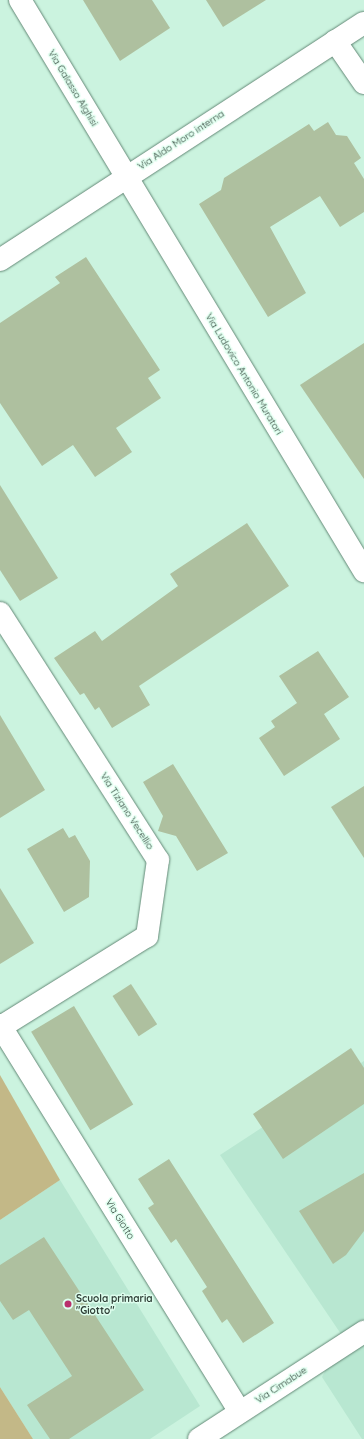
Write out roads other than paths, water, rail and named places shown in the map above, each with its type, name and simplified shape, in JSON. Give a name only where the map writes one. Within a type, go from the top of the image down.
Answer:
[{"type":"street","name":"Via Galasso Alghisi","points":[[20,0],[125,176]]},
{"type":"street","name":"Via Aldo Moro interna","points":[[0,260],[125,176],[364,22]]},
{"type":"street","points":[[335,41],[364,83]]},
{"type":"street","name":"Via Ludovico Antonio Muratori","points":[[125,176],[364,571]]},
{"type":"street","name":"Via Tiziano Vecellio","points":[[0,613],[158,860],[147,936],[1,1026]]},
{"type":"street","name":"Via Giotto","points":[[1,1026],[240,1412]]},
{"type":"street","name":"Via Cimabue","points":[[199,1439],[364,1332]]},
{"type":"place","name":"Scuola primaria \"Giotto\"","points":[[68,1304]]}]
